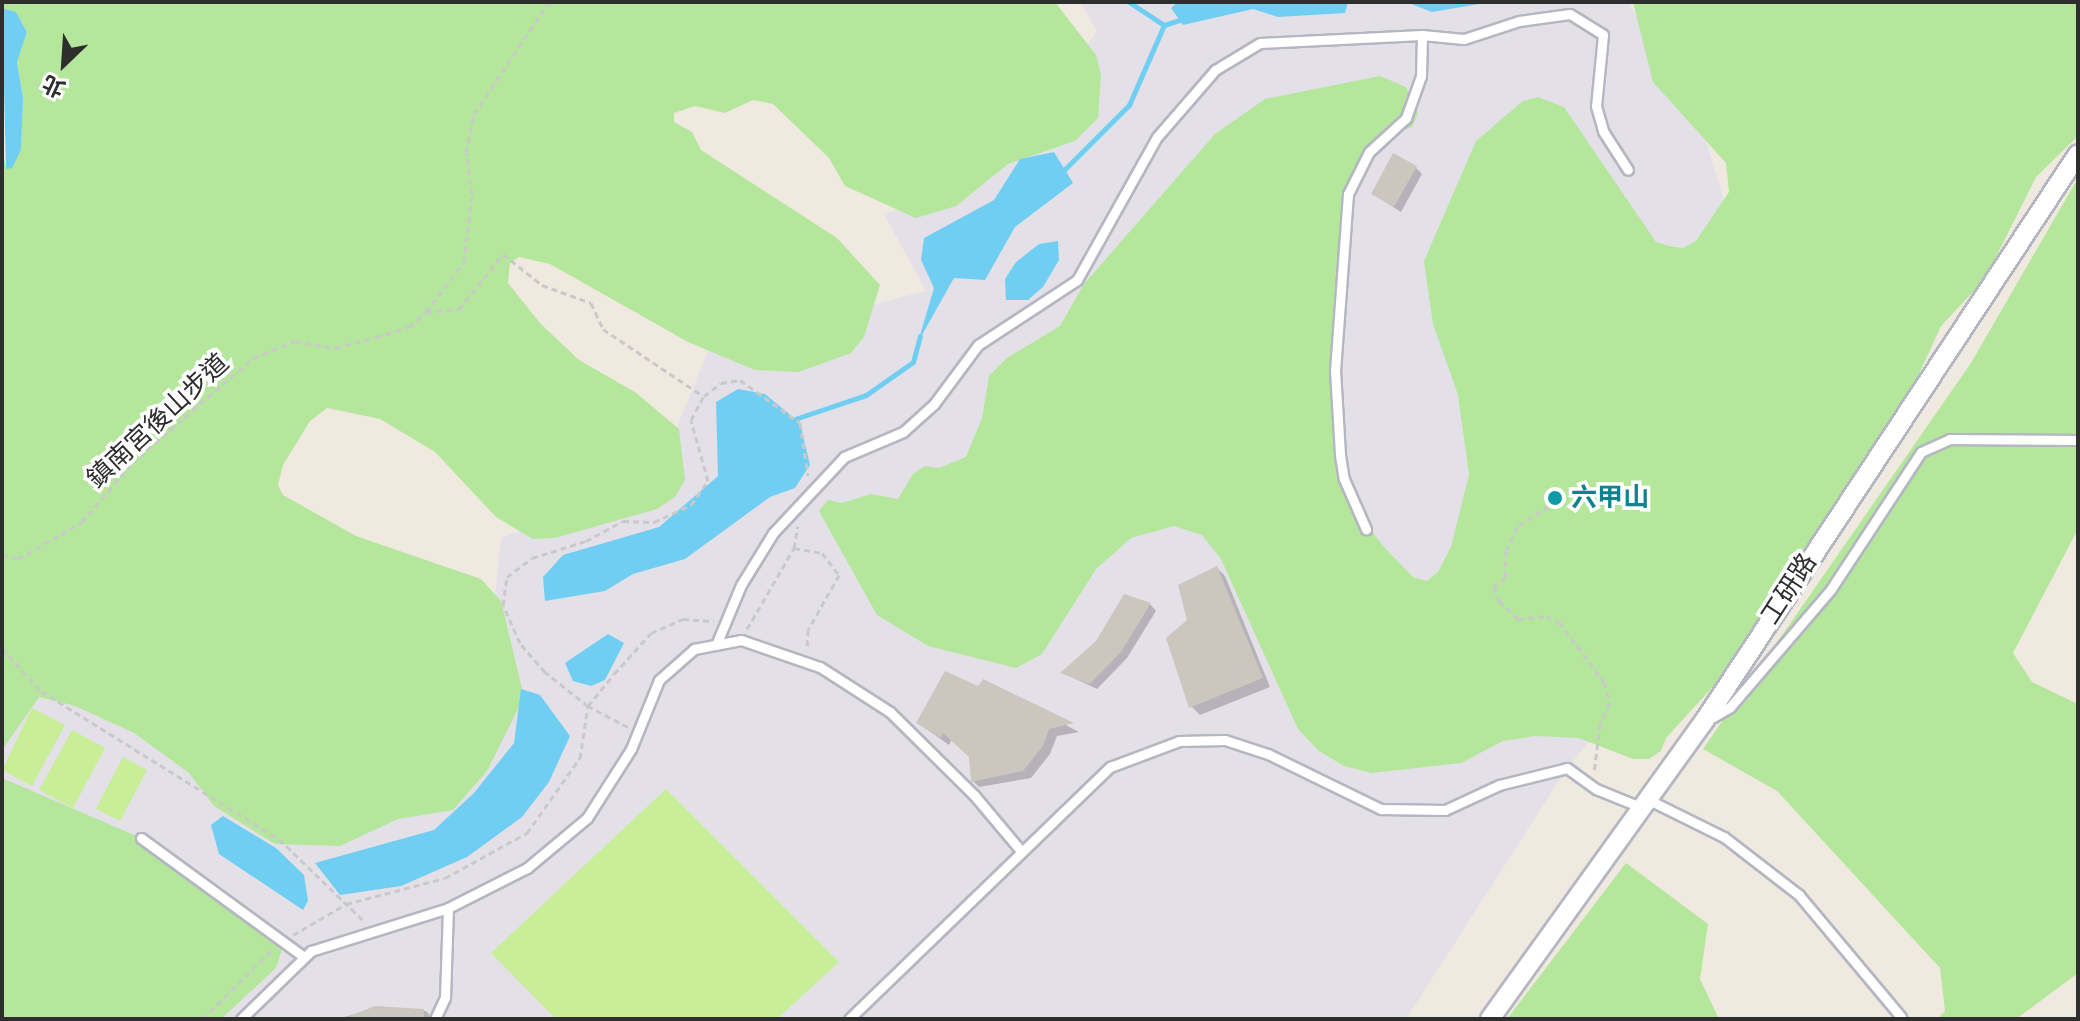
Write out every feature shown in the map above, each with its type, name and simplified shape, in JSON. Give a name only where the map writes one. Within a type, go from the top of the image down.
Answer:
[{"type":"street","name":"工研路","points":[[1490,1019],[1703,723],[2078,154]]},
{"type":"lane","points":[[716,645],[773,533],[844,457],[903,432],[934,404],[978,345],[1077,280],[1157,137],[1215,70],[1260,43],[1422,35],[1464,39],[1519,21],[1570,14],[1603,35],[1596,106],[1603,131],[1628,170]]},
{"type":"lane","points":[[1366,529],[1344,479],[1335,370],[1348,194],[1369,152],[1406,118],[1421,76],[1422,35]]},
{"type":"lane","points":[[1703,723],[1730,707],[1831,589],[1921,452],[1950,439],[2078,440]]},
{"type":"lane","points":[[241,1019],[304,957],[373,929],[448,908],[527,868],[587,818],[638,732],[659,680],[694,649],[741,640],[806,662],[890,712],[974,795],[1021,851]]},
{"type":"lane","points":[[849,1019],[1110,767],[1179,741],[1225,740],[1268,754],[1381,809],[1445,810],[1499,785],[1567,768],[1596,789],[1646,804],[1724,837],[1799,895],[1901,1017]]},
{"type":"lane","points":[[141,838],[304,957]]},
{"type":"lane","points":[[435,1019],[445,998],[448,908]]},
{"type":"path","name":"鎮南宮後山步道","points":[[2,555],[18,559],[82,522],[132,463],[253,358],[295,341],[335,348],[409,327],[426,312],[464,262],[472,194],[466,152],[474,114],[549,2]]},
{"type":"path","points":[[426,312],[459,309],[503,254],[542,285],[591,303],[603,329],[704,396]]},
{"type":"path","points":[[638,732],[588,706],[545,672],[520,643],[503,605],[507,577],[532,558],[586,541],[623,521],[654,522],[691,505],[708,481],[703,453],[691,433],[691,420],[704,396],[721,383],[740,380]]},
{"type":"path","points":[[1549,506],[1517,527],[1506,551],[1505,577],[1494,587],[1499,601],[1518,619],[1546,616],[1559,622],[1604,682],[1610,703],[1600,724],[1593,767],[1596,789]]},
{"type":"path","points":[[794,548],[822,553],[839,575],[808,630],[806,662]]},
{"type":"path","points":[[203,1019],[262,956],[346,904],[445,878],[527,833],[580,758],[588,706],[651,633],[683,619],[726,622]]},
{"type":"path","points":[[2,648],[41,691],[279,839],[373,929]]},
{"type":"shaded area","points":[[1080,2],[1628,2],[1697,112],[1736,239],[1663,654],[1567,768],[1406,1019],[180,1019],[2,783],[2,729],[56,675],[495,598],[501,538],[655,481],[710,346],[926,291],[884,214],[992,178],[1097,31]]},
{"type":"green space","points":[[2,2],[1055,2],[1096,55],[1101,75],[1098,118],[1075,141],[1008,164],[956,206],[916,218],[845,186],[829,158],[773,104],[753,100],[725,113],[695,106],[674,113],[674,122],[692,132],[701,150],[837,238],[880,285],[864,337],[851,353],[799,372],[755,370],[688,342],[550,264],[519,257],[510,263],[508,283],[540,323],[579,360],[635,392],[679,429],[685,480],[675,497],[657,509],[555,538],[533,539],[496,517],[435,452],[380,419],[327,408],[310,421],[283,465],[278,485],[283,495],[356,536],[481,579],[501,601],[524,697],[487,771],[453,810],[398,819],[340,846],[275,844],[214,806],[189,773],[134,733],[75,706],[39,697],[2,750],[2,145],[6,169],[21,150],[23,98],[17,62],[27,32],[16,12],[2,8]]},
{"type":"green space","points":[[1633,2],[2078,2],[2078,136],[2036,177],[1985,279],[1941,326],[1912,389],[1878,437],[1859,477],[1830,512],[1730,668],[1666,738],[1661,751],[1649,759],[1633,759],[1579,738],[1535,736],[1503,741],[1461,763],[1372,773],[1344,766],[1319,751],[1298,729],[1221,559],[1202,535],[1174,526],[1131,538],[1096,569],[1042,654],[1016,668],[928,646],[877,615],[819,511],[828,500],[842,503],[871,494],[898,499],[913,474],[925,466],[939,468],[966,457],[982,418],[989,376],[1007,358],[1060,326],[1084,284],[1215,134],[1265,99],[1380,76],[1406,87],[1418,114],[1412,127],[1371,142],[1358,167],[1336,365],[1344,467],[1366,524],[1413,577],[1427,581],[1438,572],[1451,547],[1469,475],[1458,395],[1433,324],[1424,261],[1476,141],[1523,101],[1538,97],[1564,107],[1656,242],[1669,246],[1683,248],[1696,241],[1729,192],[1726,163],[1653,82]]},
{"type":"green space","points":[[2078,178],[2078,529],[2013,653],[2032,682],[2078,704],[2078,973],[2016,1019],[1937,1019],[1945,1011],[1940,968],[1777,791],[1703,749],[1971,363]]},
{"type":"green space","points":[[32,708],[65,725],[32,786],[2,770]]},
{"type":"green space","points":[[72,730],[105,748],[73,808],[39,790]]},
{"type":"green space","points":[[123,757],[147,770],[120,821],[96,809]]},
{"type":"green space","points":[[2,778],[169,850],[258,916],[282,949],[276,968],[221,1019],[2,1019]]},
{"type":"green space","points":[[666,789],[839,962],[777,1019],[556,1019],[491,953]]},
{"type":"green space","points":[[1626,863],[1708,924],[1700,979],[1719,1019],[1507,1019]]},
{"type":"water","points":[[1178,2],[1348,2],[1345,13],[1278,17],[1253,9],[1183,25],[1171,8]]},
{"type":"water","points":[[1406,2],[1491,2],[1432,12]]},
{"type":"water","points":[[2,8],[16,12],[27,32],[17,62],[23,98],[21,150],[12,168],[6,169]]},
{"type":"water","points":[[1054,152],[1073,183],[1015,227],[985,280],[954,278],[918,342],[934,288],[921,260],[924,238],[994,200],[1020,159]]},
{"type":"water","points":[[1058,241],[1059,260],[1043,287],[1028,300],[1006,300],[1005,279],[1016,262],[1039,244]]},
{"type":"water","points":[[738,389],[765,394],[800,423],[810,465],[795,488],[770,497],[685,559],[633,574],[605,591],[545,601],[543,577],[563,555],[659,527],[718,476],[716,402]]},
{"type":"water","points":[[608,634],[624,643],[605,680],[591,686],[573,681],[565,663]]},
{"type":"water","points":[[521,689],[540,695],[570,736],[549,782],[522,817],[467,857],[401,886],[340,895],[315,863],[434,830],[474,793],[514,743]]},
{"type":"water","points":[[223,816],[276,848],[304,875],[308,901],[303,910],[219,854],[211,825]]},
{"type":"building","points":[[1393,153],[1417,166],[1394,207],[1371,194]]},
{"type":"building","points":[[1217,566],[1263,678],[1189,708],[1166,638],[1187,620],[1178,585]]},
{"type":"building","points":[[1124,594],[1151,603],[1121,652],[1090,684],[1060,673],[1096,641]]},
{"type":"building","points":[[945,671],[978,686],[983,679],[1074,723],[1049,729],[1043,746],[1023,771],[971,782],[969,757],[943,733],[941,738],[916,723]]},
{"type":"building","points":[[375,1006],[424,1009],[424,1019],[342,1019]]},
{"type":"waterway","points":[[1129,2],[1164,25]]},
{"type":"waterway","points":[[1062,172],[1129,105],[1164,25],[1183,19]]},
{"type":"waterway","points":[[789,421],[866,395],[913,362],[920,336]]},
{"type":"place","name":"六甲山","points":[[1555,498]]}]
